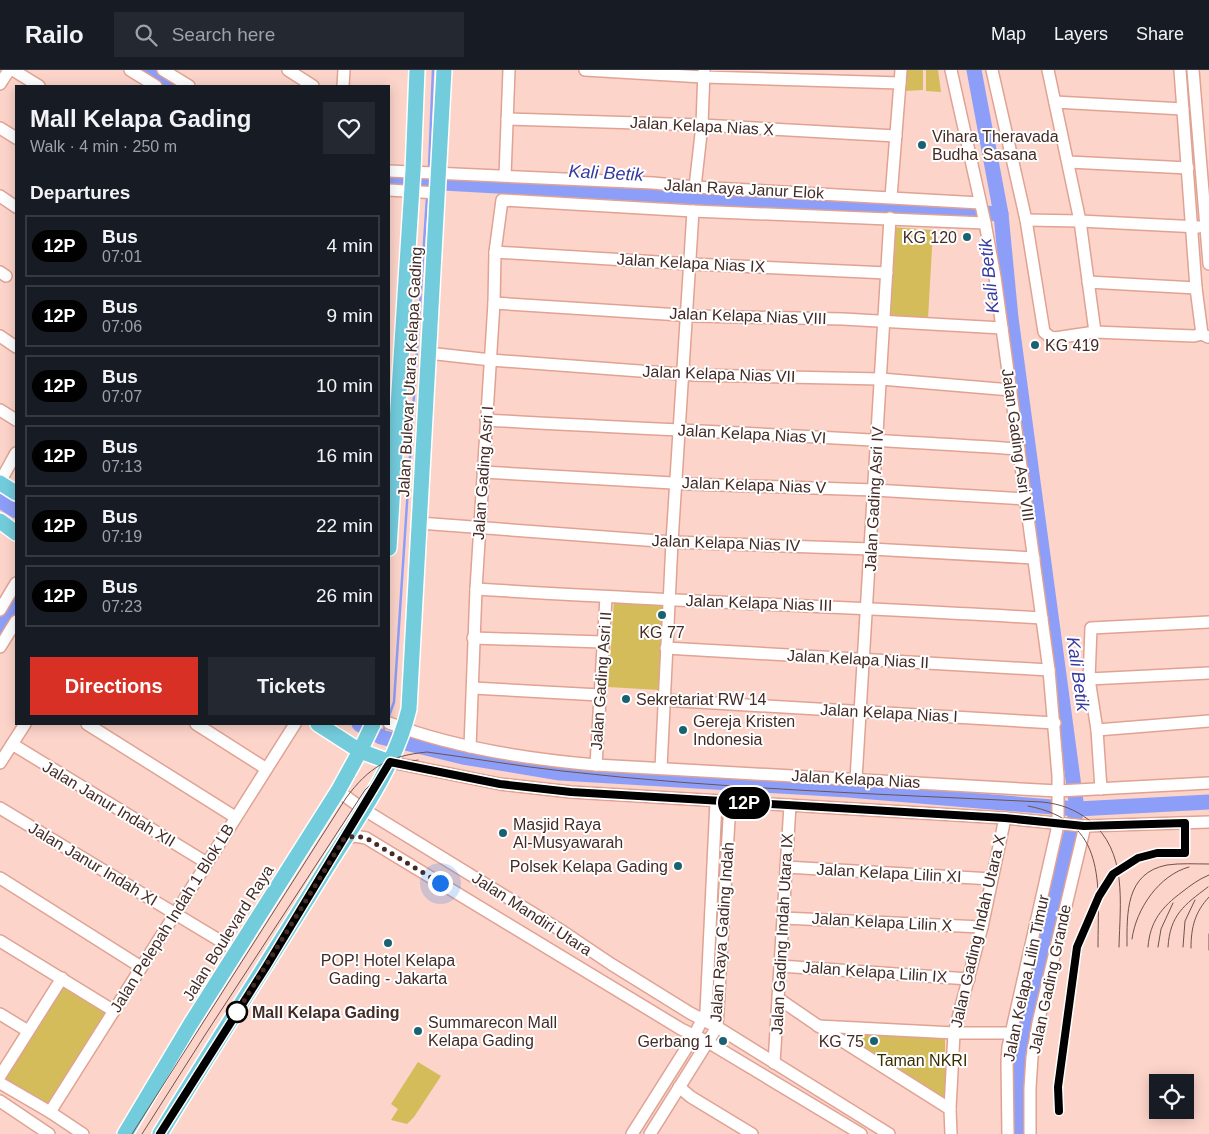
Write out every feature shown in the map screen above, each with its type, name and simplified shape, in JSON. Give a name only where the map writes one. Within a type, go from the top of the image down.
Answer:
[{"type":"main road","name":"Jalan Bulevar Utara Kelapa Gading","points":[[390,521],[413,181],[417,70]]},
{"type":"main road","name":"Jalan Bulevar Utara Kelapa Gading","points":[[390,762],[397,731],[409,709],[436,182],[444,70]]},
{"type":"main road","points":[[0,483],[15,492]]},
{"type":"main road","points":[[0,521],[15,532]]},
{"type":"main road","points":[[160,1134],[266,967],[390,762],[320,725]]},
{"type":"main road","points":[[362,746],[372,725]]},
{"type":"main road","name":"Jalan Boulevard Raya","points":[[125,1134],[338,791],[362,746]]},
{"type":"street","points":[[0,84],[9,70]]},
{"type":"street","points":[[13,70],[37,85]]},
{"type":"street","points":[[130,70],[154,85]]},
{"type":"street","points":[[163,70],[187,85]]},
{"type":"street","points":[[288,70],[311,85]]},
{"type":"street","points":[[343,85],[344,70]]},
{"type":"street","points":[[505,176],[509,70]]},
{"type":"street","points":[[585,70],[703,73],[900,83]]},
{"type":"street","points":[[891,197],[901,70]]},
{"type":"street","name":"Jalan Gading Asri VIII","points":[[951,70],[985,222],[1011,390],[1055,723],[1061,792],[1058,811],[1060,824]]},
{"type":"street","points":[[992,70],[1026,220],[1044,332],[1050,337],[1055,338],[1095,332],[1206,335],[1196,288],[1180,70]]},
{"type":"street","points":[[1048,70],[1080,221],[1095,332]]},
{"type":"street","points":[[1193,70],[1206,190],[1209,264]]},
{"type":"street","points":[[695,187],[702,125],[703,73]]},
{"type":"street","points":[[1055,102],[1182,109]]},
{"type":"street","name":"Jalan Kelapa Nias X","points":[[507,119],[702,125],[896,136]]},
{"type":"street","points":[[0,128],[15,137]]},
{"type":"street","points":[[1069,162],[1188,168]]},
{"type":"street","name":"Jalan Raya Janur Elok","points":[[390,171],[413,181],[436,182],[505,176],[891,197],[980,204]]},
{"type":"street","name":"Jalan Raya Janur Elok","points":[[390,190],[413,181],[436,182]]},
{"type":"street","points":[[0,196],[15,206]]},
{"type":"street","name":"Jalan Raya Janur Elok","points":[[502,200],[985,222]]},
{"type":"street","name":"Jalan Gading Asri I","points":[[470,747],[473,638],[496,252],[502,200]]},
{"type":"street","points":[[661,768],[675,482],[691,264],[693,210]]},
{"type":"street","name":"Jalan Gading Asri IV","points":[[856,779],[890,218]]},
{"type":"street","points":[[1026,220],[1207,227]]},
{"type":"street","name":"Jalan Kelapa Nias IX","points":[[496,252],[691,264],[887,273]]},
{"type":"street","points":[[1088,282],[1196,288]]},
{"type":"street","name":"Jalan Kelapa Nias VIII","points":[[494,303],[687,315],[884,321],[1002,328]]},
{"type":"street","points":[[0,336],[15,346]]},
{"type":"street","name":"Jalan Kelapa Nias VII","points":[[428,353],[491,360],[683,374],[880,379],[1011,390]]},
{"type":"street","points":[[0,410],[15,419]]},
{"type":"street","name":"Jalan Kelapa Nias VI","points":[[486,420],[678,431],[877,439],[1018,449]]},
{"type":"street","points":[[0,483],[15,455]]},
{"type":"street","name":"Jalan Kelapa Nias V","points":[[483,472],[1026,499]]},
{"type":"street","name":"Jalan Kelapa Nias IV","points":[[419,522],[672,542],[870,549],[1034,558]]},
{"type":"street","points":[[0,610],[15,585]]},
{"type":"street","name":"Jalan Kelapa Nias III","points":[[476,588],[606,597],[867,608],[1042,618]]},
{"type":"street","name":"Jalan Gading Asri II","points":[[596,764],[606,597]]},
{"type":"street","points":[[1101,789],[1097,730],[1089,679],[1091,628],[1209,622]]},
{"type":"street","points":[[0,647],[15,623]]},
{"type":"street","points":[[473,638],[603,642]]},
{"type":"street","name":"Jalan Kelapa Nias II","points":[[666,648],[1049,670]]},
{"type":"street","points":[[1089,679],[1209,673]]},
{"type":"street","points":[[472,688],[600,695]]},
{"type":"street","name":"Jalan Kelapa Nias I","points":[[663,700],[1055,723]]},
{"type":"street","points":[[1097,730],[1209,722]]},
{"type":"street","points":[[0,763],[24,725]]},
{"type":"street","points":[[89,725],[235,817]]},
{"type":"street","points":[[198,725],[266,768]]},
{"type":"street","name":"Jalan Pelepah Indah 1 Blok LB","points":[[50,1112],[294,725]]},
{"type":"street","name":"Jalan Kelapa Nias","points":[[397,731],[470,747],[541,759],[596,764],[1061,792],[1209,783]]},
{"type":"street","name":"Jalan Janur Indah XII","points":[[12,744],[207,864]]},
{"type":"street","name":"Jalan Kelapa Nias","points":[[390,762],[522,788],[571,792],[1005,818],[1080,826],[1209,822]]},
{"type":"street","name":"Jalan Mandiri Utara","points":[[338,791],[363,809],[583,946],[889,1134]]},
{"type":"street","name":"Jalan Raya Gading Indah","points":[[632,1134],[694,1036],[706,1012],[716,801]]},
{"type":"street","name":"Jalan Raya Gading Indah","points":[[650,1134],[717,1027],[730,802]]},
{"type":"street","name":"Jalan Gading Indah Utara IX","points":[[774,1063],[790,805]]},
{"type":"street","name":"Jalan Janur Indah XI","points":[[0,808],[237,951]]},
{"type":"street","name":"Jalan Gading Indah Utara X","points":[[951,1134],[950,1108],[954,1033],[982,927],[1005,818]]},
{"type":"street","name":"Jalan Kelapa Lilin Timur","points":[[1008,1134],[1007,1061],[1011,1033],[1060,824]]},
{"type":"street","name":"Jalan Gading Grande","points":[[1030,1134],[1032,1057],[1080,826]]},
{"type":"street","name":"Jalan Mandiri Utara","points":[[344,839],[355,836],[366,838],[571,963],[694,1036],[708,1042],[861,1134]]},
{"type":"street","name":"Jalan Kelapa Lilin XI","points":[[786,867],[992,879]]},
{"type":"street","points":[[0,878],[141,967]]},
{"type":"street","name":"Jalan Kelapa Lilin X","points":[[783,918],[982,927]]},
{"type":"street","points":[[558,955],[564,948],[569,936]]},
{"type":"street","points":[[0,941],[114,1011]]},
{"type":"street","points":[[571,963],[579,947],[583,946]]},
{"type":"street","name":"Jalan Kelapa Lilin IX","points":[[780,966],[969,979]]},
{"type":"street","points":[[0,1076],[62,978]]},
{"type":"street","points":[[779,999],[817,1026],[950,1108]]},
{"type":"street","points":[[0,1014],[28,1031]]},
{"type":"street","points":[[817,1026],[954,1033],[1011,1033]]},
{"type":"street","points":[[0,1083],[50,1112],[75,1132]]},
{"type":"street","points":[[679,1087],[691,1097],[752,1134]]},
{"type":"street","points":[[0,1101],[42,1132]]},
{"type":"green space","points":[[906,70],[923,70],[923,90],[905,91]]},
{"type":"green space","points":[[926,70],[938,70],[941,92],[926,91]]},
{"type":"green space","points":[[891,227],[933,230],[928,319],[886,317]]},
{"type":"green space","points":[[614,600],[665,603],[659,690],[608,687]]},
{"type":"green space","points":[[60,984],[108,1012],[46,1107],[0,1077]]},
{"type":"green space","name":"Taman NKRI","points":[[832,1030],[945,1039],[945,1101]]},
{"type":"green space","points":[[418,1062],[441,1076],[414,1117],[407,1124],[391,1120],[398,1109],[391,1104]]},
{"type":"waterway","name":"Kali Betik","points":[[149,70],[173,85]]},
{"type":"waterway","points":[[429,169],[433,70]]},
{"type":"waterway","name":"Kali Betik","points":[[974,70],[1001,214],[1011,318],[1077,809],[1026,1015],[1018,1058],[1016,1103],[1018,1134]]},
{"type":"waterway","name":"Kali Betik","points":[[428,189],[429,177]]},
{"type":"waterway","name":"Kali Betik","points":[[390,180],[1001,214]]},
{"type":"waterway","points":[[390,713],[394,702],[427,197]]},
{"type":"waterway","points":[[0,501],[15,510]]},
{"type":"waterway","points":[[0,631],[15,607]]},
{"type":"waterway","points":[[361,725],[381,737],[463,757],[560,773],[848,790],[1077,809],[1209,802]]},
{"type":"waterway","points":[[381,737],[386,725]]},
{"type":"waterway","points":[[723,796],[724,783]]},
{"type":"waterway","points":[[716,913],[723,806]]},
{"type":"tram line","points":[[132,1134],[354,787],[380,765],[390,760],[413,754],[427,752],[545,769],[682,782],[1055,804],[1073,810],[1089,820],[1102,833],[1110,847],[1116,862],[1119,879],[1119,947]]},
{"type":"tram line","points":[[142,1134],[365,790],[388,770],[410,761],[418,760]]},
{"type":"tram line","points":[[1028,806],[1054,814],[1073,826],[1085,841],[1093,859],[1097,879],[1098,947]]},
{"type":"tram line","points":[[1127,946],[1127,921],[1131,896],[1143,877],[1153,869],[1167,865],[1209,864]]},
{"type":"tram line","points":[[1132,939],[1138,916],[1151,895],[1168,877],[1189,867]]},
{"type":"tram line","points":[[1148,947],[1154,922],[1163,909],[1198,880],[1209,875]]},
{"type":"tram line","points":[[1168,947],[1169,936],[1175,919],[1185,905],[1208,887]]},
{"type":"tram line","points":[[1191,948],[1195,920],[1200,908],[1209,897]]},
{"type":"tram line","points":[[1183,947],[1185,921],[1195,900]]},
{"type":"tram line","points":[[1158,947],[1161,929],[1173,903]]},
{"type":"tram line","points":[[1209,934],[1209,950]]},
{"type":"bus line","name":"12P","points":[[160,1134],[266,967],[390,762],[522,788],[571,792],[1005,818],[1084,826],[1185,823],[1185,853],[1157,853],[1138,858],[1113,874],[1099,896],[1077,947],[1058,1087],[1059,1111]]},
{"type":"place","name":"Vihara Theravada Budha Sasana","points":[[922,145]]},
{"type":"place","name":"KG 120","points":[[967,237]]},
{"type":"place","name":"KG 419","points":[[1035,345]]},
{"type":"place","name":"KG 77","points":[[662,615]]},
{"type":"place","name":"Sekretariat RW 14","points":[[626,699]]},
{"type":"place","name":"Gereja Kristen Indonesia","points":[[683,730]]},
{"type":"place","name":"Masjid Raya Al-Musyawarah","points":[[503,833]]},
{"type":"place","name":"Polsek Kelapa Gading","points":[[678,866]]},
{"type":"place","name":"POP! Hotel Kelapa Gading - Jakarta","points":[[388,943]]},
{"type":"place","name":"Mall Kelapa Gading","points":[[237,1012]]},
{"type":"place","name":"Summarecon Mall Kelapa Gading","points":[[418,1031]]},
{"type":"place","name":"Gerbang 1","points":[[723,1041]]},
{"type":"place","name":"KG 75","points":[[874,1041]]},
{"type":"route","points":[[237,1012],[236,1014],[344,839],[355,836],[366,838],[440,883]]}]
